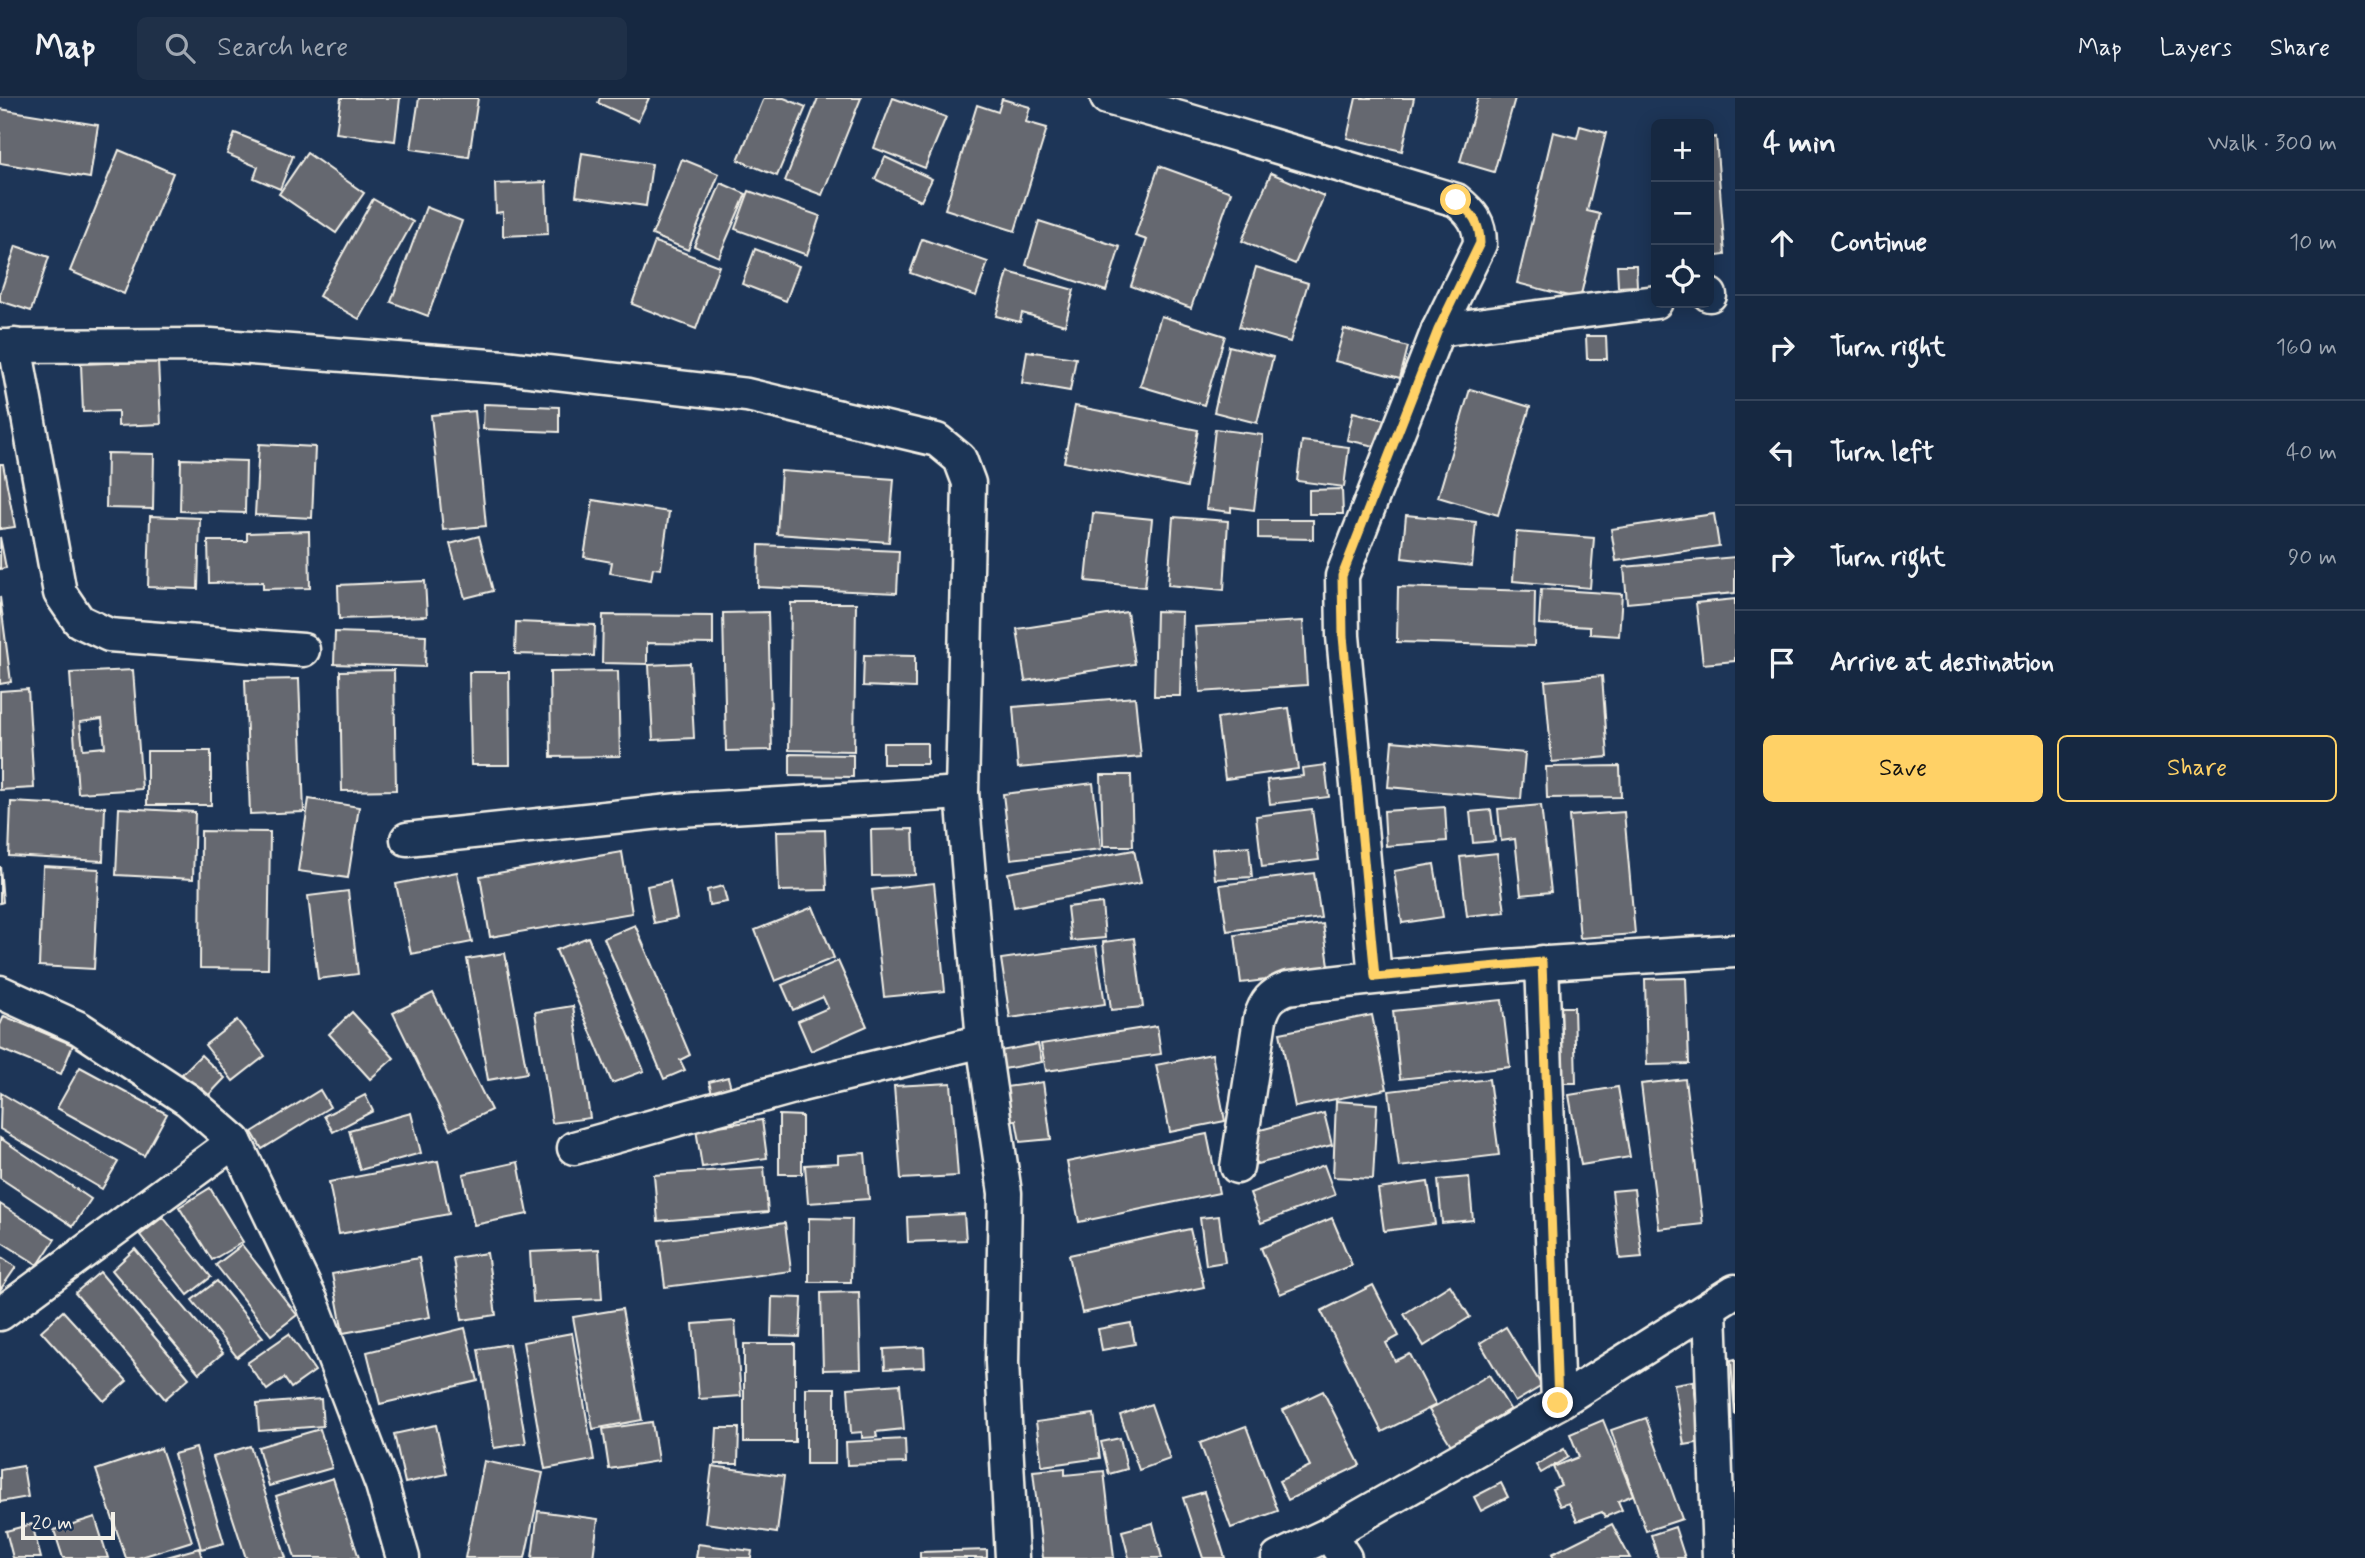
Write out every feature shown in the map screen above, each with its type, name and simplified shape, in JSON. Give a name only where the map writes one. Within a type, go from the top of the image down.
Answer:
[{"type":"street","points":[[1107,98],[1456,200],[1473,213],[1480,229],[1480,243],[1438,330],[1342,576],[1343,636],[1375,977]]},
{"type":"street","points":[[1438,330],[1651,303]]},
{"type":"street","points":[[303,650],[109,635],[79,621],[60,593],[8,346],[211,345],[504,367],[747,395],[937,440],[960,459],[969,483],[962,793],[983,1041],[1006,1193],[1002,1362],[1012,1558]]},
{"type":"street","points":[[407,839],[679,810],[962,793]]},
{"type":"street","points":[[1237,1167],[1264,1005],[1274,993],[1288,988],[1375,977],[1542,962],[1735,951]]},
{"type":"street","points":[[1542,962],[1558,1403]]},
{"type":"street","points":[[0,992],[79,1028],[188,1100],[235,1141],[313,1301],[382,1485],[403,1558]]},
{"type":"street","points":[[574,1148],[801,1085],[983,1041]]},
{"type":"street","points":[[0,1314],[235,1141]]},
{"type":"street","points":[[1278,1558],[1337,1546],[1723,1300]]},
{"type":"street","points":[[1719,1558],[1723,1300]]},
{"type":"building","points":[[341,98],[400,98],[395,141],[336,133]]},
{"type":"building","points":[[419,98],[478,98],[469,157],[411,149]]},
{"type":"building","points":[[600,98],[649,98],[638,121],[598,103]]},
{"type":"building","points":[[764,98],[784,98],[806,107],[777,176],[738,160]]},
{"type":"building","points":[[818,98],[861,98],[822,195],[785,181]]},
{"type":"building","points":[[893,98],[946,117],[925,168],[874,148]]},
{"type":"building","points":[[1356,98],[1414,98],[1402,151],[1347,138]]},
{"type":"building","points":[[1478,98],[1515,98],[1494,172],[1460,162]]},
{"type":"building","points":[[1002,99],[1030,107],[1026,122],[1047,128],[1015,231],[945,209],[977,105],[998,112]]},
{"type":"building","points":[[0,109],[98,125],[90,178],[0,163]]},
{"type":"building","points":[[1580,126],[1606,133],[1587,211],[1600,214],[1580,299],[1517,283],[1553,132],[1577,138]]},
{"type":"building","points":[[235,133],[293,156],[280,189],[254,178],[258,167],[227,154]]},
{"type":"building","points":[[1714,137],[1725,255],[1714,256],[1714,182]]},
{"type":"building","points":[[119,150],[173,173],[124,294],[70,271]]},
{"type":"building","points":[[307,153],[364,193],[336,233],[279,194]]},
{"type":"building","points":[[582,153],[652,164],[646,206],[576,196]]},
{"type":"building","points":[[885,157],[932,179],[921,201],[875,179]]},
{"type":"building","points":[[682,159],[719,174],[688,250],[652,235]]},
{"type":"building","points":[[1159,166],[1231,192],[1191,308],[1131,286],[1147,240],[1135,236]]},
{"type":"building","points":[[1271,173],[1324,196],[1295,264],[1242,241]]},
{"type":"building","points":[[546,182],[548,234],[503,236],[503,212],[496,213],[495,184]]},
{"type":"building","points":[[721,183],[746,194],[719,257],[694,246]]},
{"type":"building","points":[[749,191],[820,216],[807,255],[735,229]]},
{"type":"building","points":[[373,199],[413,222],[359,319],[319,296]]},
{"type":"building","points":[[426,207],[462,221],[428,316],[391,302]]},
{"type":"building","points":[[1039,221],[1120,247],[1106,291],[1026,265]]},
{"type":"building","points":[[922,239],[988,262],[976,296],[910,273]]},
{"type":"building","points":[[655,242],[719,266],[696,329],[632,304]]},
{"type":"building","points":[[16,246],[49,257],[31,311],[0,301]]},
{"type":"building","points":[[755,249],[799,266],[786,301],[742,284]]},
{"type":"building","points":[[1617,265],[1636,265],[1637,286],[1618,287]]},
{"type":"building","points":[[1256,267],[1308,283],[1290,342],[1239,327]]},
{"type":"building","points":[[1008,272],[1074,290],[1065,325],[1022,313],[1020,322],[996,316]]},
{"type":"building","points":[[1161,316],[1225,336],[1204,405],[1140,386]]},
{"type":"building","points":[[1344,329],[1408,347],[1400,378],[1335,361]]},
{"type":"building","points":[[1586,336],[1606,336],[1607,359],[1587,359]]},
{"type":"building","points":[[1229,346],[1273,357],[1257,423],[1214,412]]},
{"type":"building","points":[[1027,351],[1076,358],[1070,391],[1022,383]]},
{"type":"building","points":[[158,361],[161,424],[118,426],[118,411],[83,412],[81,364]]},
{"type":"building","points":[[1470,389],[1530,407],[1498,515],[1438,497]]},
{"type":"building","points":[[484,404],[559,407],[559,432],[483,429]]},
{"type":"building","points":[[1075,406],[1198,430],[1187,487],[1064,462]]},
{"type":"building","points":[[475,411],[486,526],[443,530],[431,415]]},
{"type":"building","points":[[1353,412],[1385,420],[1379,447],[1347,440]]},
{"type":"building","points":[[1215,429],[1263,435],[1254,510],[1231,507],[1231,512],[1206,509]]},
{"type":"building","points":[[1302,441],[1349,447],[1344,487],[1297,481]]},
{"type":"building","points":[[259,444],[315,447],[312,518],[255,515]]},
{"type":"building","points":[[107,453],[154,454],[153,509],[106,508]]},
{"type":"building","points":[[181,459],[246,461],[245,513],[180,511]]},
{"type":"building","points":[[0,464],[3,464],[15,527],[0,529]]},
{"type":"building","points":[[781,471],[894,479],[889,542],[777,534]]},
{"type":"building","points":[[1342,489],[1343,514],[1309,514],[1309,490]]},
{"type":"building","points":[[593,500],[669,512],[661,569],[653,568],[651,580],[610,573],[612,562],[584,557]]},
{"type":"building","points":[[1093,513],[1152,519],[1145,587],[1086,581]]},
{"type":"building","points":[[1714,514],[1719,546],[1616,561],[1611,529]]},
{"type":"building","points":[[1406,515],[1476,522],[1472,566],[1402,558]]},
{"type":"building","points":[[150,516],[200,518],[198,589],[148,587]]},
{"type":"building","points":[[1173,517],[1228,521],[1224,590],[1168,585]]},
{"type":"building","points":[[1258,520],[1313,520],[1313,539],[1258,538]]},
{"type":"building","points":[[309,531],[310,588],[263,589],[263,582],[209,583],[208,541],[247,541],[247,533]]},
{"type":"building","points":[[1516,532],[1594,538],[1590,588],[1513,581]]},
{"type":"building","points":[[479,536],[493,591],[465,598],[450,544]]},
{"type":"building","points":[[0,537],[6,568],[0,569]]},
{"type":"building","points":[[759,545],[899,551],[897,593],[758,587]]},
{"type":"building","points":[[1735,557],[1735,593],[1627,603],[1624,567]]},
{"type":"building","points":[[425,581],[427,616],[339,619],[338,585]]},
{"type":"building","points":[[1398,587],[1535,591],[1534,646],[1397,642]]},
{"type":"building","points":[[1541,589],[1622,594],[1619,636],[1590,634],[1590,627],[1539,624]]},
{"type":"building","points":[[0,597],[11,682],[0,684]]},
{"type":"building","points":[[1735,599],[1735,661],[1703,664],[1696,603]]},
{"type":"building","points":[[791,603],[856,603],[854,751],[789,750]]},
{"type":"building","points":[[1156,611],[1182,612],[1180,696],[1154,696]]},
{"type":"building","points":[[768,612],[772,750],[726,751],[723,613]]},
{"type":"building","points":[[1127,612],[1135,664],[1025,681],[1017,629]]},
{"type":"building","points":[[603,615],[713,616],[713,644],[647,643],[647,664],[602,663]]},
{"type":"building","points":[[1303,621],[1307,685],[1200,692],[1195,627]]},
{"type":"building","points":[[516,622],[595,625],[594,656],[515,654]]},
{"type":"building","points":[[335,632],[426,635],[425,667],[334,664]]},
{"type":"building","points":[[864,655],[915,656],[915,688],[863,686]]},
{"type":"building","points":[[690,663],[694,738],[653,740],[649,665]]},
{"type":"building","points":[[133,670],[142,789],[78,793],[70,673]],"holes":[[[102,719],[105,747],[83,749],[80,722]]]},
{"type":"building","points":[[394,670],[396,790],[342,791],[340,671]]},
{"type":"building","points":[[618,671],[620,756],[551,757],[550,672]]},
{"type":"building","points":[[469,672],[509,672],[510,765],[471,765]]},
{"type":"building","points":[[1602,676],[1608,757],[1552,762],[1545,681]]},
{"type":"building","points":[[299,679],[304,812],[250,814],[245,680]]},
{"type":"building","points":[[28,689],[34,788],[0,790],[0,691]]},
{"type":"building","points":[[1135,697],[1141,757],[1018,768],[1013,707]]},
{"type":"building","points":[[1289,708],[1298,769],[1225,779],[1217,718]]},
{"type":"building","points":[[1392,741],[1525,753],[1521,799],[1388,787]]},
{"type":"building","points":[[883,743],[927,743],[927,764],[883,764]]},
{"type":"building","points":[[147,751],[211,751],[211,805],[147,805]]},
{"type":"building","points":[[790,754],[853,755],[853,777],[790,776]]},
{"type":"building","points":[[1325,765],[1329,797],[1270,804],[1267,780],[1303,776],[1302,768]]},
{"type":"building","points":[[1620,766],[1621,797],[1547,798],[1546,767]]},
{"type":"building","points":[[1101,775],[1131,775],[1133,846],[1103,846]]},
{"type":"building","points":[[1093,783],[1101,849],[1011,859],[1003,794]]},
{"type":"building","points":[[309,799],[359,807],[348,878],[298,871]]},
{"type":"building","points":[[11,802],[105,807],[103,861],[9,856]]},
{"type":"building","points":[[1541,805],[1551,892],[1521,895],[1515,839],[1501,841],[1498,809]]},
{"type":"building","points":[[1445,807],[1447,841],[1386,846],[1384,811]]},
{"type":"building","points":[[119,808],[195,812],[193,879],[116,875]]},
{"type":"building","points":[[1312,809],[1319,860],[1262,867],[1256,816]]},
{"type":"building","points":[[1491,810],[1495,841],[1473,843],[1470,812]]},
{"type":"building","points":[[1624,812],[1635,934],[1580,938],[1569,816]]},
{"type":"building","points":[[913,829],[915,875],[872,876],[871,830]]},
{"type":"building","points":[[825,830],[827,890],[779,891],[777,831]]},
{"type":"building","points":[[201,831],[270,832],[268,969],[200,968]]},
{"type":"building","points":[[1249,846],[1252,877],[1215,879],[1212,849]]},
{"type":"building","points":[[1134,850],[1141,883],[1014,907],[1008,873]]},
{"type":"building","points":[[622,852],[632,913],[490,937],[480,876]]},
{"type":"building","points":[[1497,853],[1505,912],[1467,916],[1460,857]]},
{"type":"building","points":[[1434,864],[1443,917],[1402,923],[1394,871]]},
{"type":"building","points":[[0,866],[3,902],[0,903]]},
{"type":"building","points":[[43,866],[99,869],[94,969],[39,966]]},
{"type":"building","points":[[457,872],[472,942],[411,954],[396,884]]},
{"type":"building","points":[[1314,873],[1321,918],[1227,931],[1220,885]]},
{"type":"building","points":[[670,881],[677,918],[654,923],[647,886]]},
{"type":"building","points":[[934,883],[945,991],[884,997],[872,890]]},
{"type":"building","points":[[723,886],[727,902],[709,905],[707,890]]},
{"type":"building","points":[[348,891],[358,974],[318,979],[308,896]]},
{"type":"building","points":[[1102,903],[1105,938],[1071,941],[1067,907]]},
{"type":"building","points":[[813,907],[834,958],[775,981],[755,930]]},
{"type":"building","points":[[1323,924],[1330,972],[1241,983],[1235,935]]},
{"type":"building","points":[[635,925],[690,1055],[680,1060],[685,1070],[664,1079],[604,938]]},
{"type":"building","points":[[588,937],[644,1071],[612,1083],[556,950]]},
{"type":"building","points":[[1134,938],[1143,1007],[1111,1010],[1103,942]]},
{"type":"building","points":[[1096,946],[1105,1004],[1010,1018],[1001,959]]},
{"type":"building","points":[[505,953],[527,1073],[488,1080],[467,959]]},
{"type":"building","points":[[838,961],[867,1026],[811,1051],[798,1021],[828,1008],[823,997],[793,1010],[782,985]]},
{"type":"building","points":[[1686,978],[1689,1064],[1647,1065],[1645,979]]},
{"type":"building","points":[[433,993],[491,1110],[450,1130],[393,1013]]},
{"type":"building","points":[[1502,1000],[1510,1067],[1400,1079],[1393,1011]]},
{"type":"building","points":[[573,1006],[590,1118],[552,1123],[535,1012]]},
{"type":"building","points":[[1552,1007],[1574,1007],[1576,1083],[1555,1083]]},
{"type":"building","points":[[352,1012],[394,1058],[370,1079],[329,1034]]},
{"type":"building","points":[[1372,1015],[1387,1089],[1295,1107],[1280,1033]]},
{"type":"building","points":[[4,1016],[73,1045],[61,1074],[0,1049],[0,1025]]},
{"type":"building","points":[[237,1020],[265,1056],[233,1081],[205,1045]]},
{"type":"building","points":[[1157,1026],[1161,1054],[1046,1071],[1041,1044]]},
{"type":"building","points":[[1038,1044],[1042,1062],[998,1070],[995,1052]]},
{"type":"building","points":[[1212,1054],[1225,1121],[1170,1132],[1156,1065]]},
{"type":"building","points":[[201,1055],[225,1078],[206,1098],[182,1074]]},
{"type":"building","points":[[80,1067],[167,1114],[144,1156],[57,1108]]},
{"type":"building","points":[[728,1077],[733,1096],[714,1101],[709,1082]]},
{"type":"building","points":[[1489,1079],[1499,1155],[1399,1167],[1389,1091]]},
{"type":"building","points":[[1685,1079],[1703,1224],[1659,1229],[1641,1084]]},
{"type":"building","points":[[1043,1082],[1051,1139],[1020,1142],[1016,1120],[1003,1121],[998,1088]]},
{"type":"building","points":[[951,1083],[958,1176],[901,1179],[894,1086]]},
{"type":"building","points":[[1618,1087],[1630,1157],[1581,1165],[1569,1095]]},
{"type":"building","points":[[320,1090],[330,1107],[262,1149],[252,1132]]},
{"type":"building","points":[[1,1093],[118,1162],[102,1189],[0,1129]]},
{"type":"building","points":[[365,1095],[373,1111],[333,1132],[324,1116]]},
{"type":"building","points":[[1336,1101],[1377,1104],[1373,1179],[1333,1177]]},
{"type":"building","points":[[411,1113],[421,1153],[360,1170],[349,1130]]},
{"type":"building","points":[[1324,1113],[1332,1145],[1257,1164],[1249,1133]]},
{"type":"building","points":[[779,1115],[802,1116],[802,1174],[779,1174]]},
{"type":"building","points":[[762,1120],[767,1158],[702,1167],[696,1129]]},
{"type":"building","points":[[1207,1134],[1219,1193],[1079,1222],[1067,1162]]},
{"type":"building","points":[[0,1138],[91,1199],[73,1226],[0,1178]]},
{"type":"building","points":[[865,1153],[869,1199],[808,1203],[805,1165],[838,1163],[838,1155]]},
{"type":"building","points":[[438,1161],[449,1214],[339,1234],[329,1182]]},
{"type":"building","points":[[518,1162],[528,1214],[474,1225],[463,1174]]},
{"type":"building","points":[[1324,1165],[1335,1195],[1261,1223],[1250,1193]]},
{"type":"building","points":[[764,1167],[768,1212],[658,1221],[654,1175]]},
{"type":"building","points":[[1469,1177],[1473,1220],[1442,1223],[1438,1180]]},
{"type":"building","points":[[1428,1182],[1435,1224],[1384,1231],[1378,1189]]},
{"type":"building","points":[[210,1188],[243,1242],[212,1260],[179,1207]]},
{"type":"building","points":[[1634,1189],[1642,1257],[1620,1259],[1612,1191]]},
{"type":"building","points":[[0,1204],[55,1239],[38,1265],[0,1241]]},
{"type":"building","points":[[964,1214],[966,1240],[908,1242],[907,1217]]},
{"type":"building","points":[[1219,1216],[1225,1262],[1206,1265],[1200,1218]]},
{"type":"building","points":[[163,1217],[211,1277],[188,1295],[140,1235]]},
{"type":"building","points":[[809,1218],[852,1219],[851,1282],[809,1282]]},
{"type":"building","points":[[1332,1218],[1352,1265],[1280,1294],[1261,1248]]},
{"type":"building","points":[[785,1223],[791,1271],[665,1287],[659,1240]]},
{"type":"building","points":[[1190,1229],[1204,1287],[1082,1313],[1069,1255]]},
{"type":"building","points":[[242,1245],[297,1315],[271,1335],[216,1265]]},
{"type":"building","points":[[135,1249],[223,1353],[199,1373],[112,1270]]},
{"type":"building","points":[[599,1249],[602,1299],[533,1302],[530,1252]]},
{"type":"building","points":[[487,1253],[496,1315],[462,1320],[453,1258]]},
{"type":"building","points":[[0,1256],[16,1267],[0,1290]]},
{"type":"building","points":[[419,1258],[430,1317],[343,1333],[332,1274]]},
{"type":"building","points":[[100,1272],[189,1378],[165,1399],[75,1293]]},
{"type":"building","points":[[217,1281],[263,1337],[237,1357],[192,1300]]},
{"type":"building","points":[[1373,1285],[1399,1336],[1386,1343],[1395,1361],[1410,1354],[1436,1405],[1382,1432],[1321,1311]]},
{"type":"building","points":[[1450,1285],[1470,1317],[1424,1346],[1404,1314]]},
{"type":"building","points":[[859,1292],[861,1369],[823,1370],[821,1293]]},
{"type":"building","points":[[772,1297],[802,1298],[800,1337],[771,1336]]},
{"type":"building","points":[[622,1309],[642,1420],[593,1429],[573,1317]]},
{"type":"building","points":[[63,1311],[127,1381],[104,1401],[41,1331]]},
{"type":"building","points":[[735,1321],[741,1396],[699,1399],[693,1324]]},
{"type":"building","points":[[1131,1323],[1135,1344],[1102,1350],[1098,1329]]},
{"type":"building","points":[[1506,1327],[1542,1386],[1515,1402],[1480,1343]]},
{"type":"building","points":[[465,1328],[478,1381],[380,1404],[367,1352]]},
{"type":"building","points":[[572,1333],[594,1460],[545,1469],[523,1342]]},
{"type":"building","points":[[289,1334],[315,1371],[291,1388],[284,1378],[267,1390],[247,1363]]},
{"type":"building","points":[[509,1344],[526,1443],[494,1448],[478,1349]]},
{"type":"building","points":[[744,1344],[795,1344],[795,1442],[744,1442]]},
{"type":"building","points":[[924,1347],[925,1367],[885,1369],[884,1349]]},
{"type":"building","points":[[1735,1359],[1735,1415],[1731,1360]]},
{"type":"building","points":[[1489,1375],[1510,1409],[1451,1445],[1429,1410]]},
{"type":"building","points":[[1693,1381],[1703,1442],[1684,1445],[1674,1384]]},
{"type":"building","points":[[900,1384],[904,1429],[876,1432],[877,1437],[862,1438],[862,1432],[851,1433],[848,1388]]},
{"type":"building","points":[[806,1388],[835,1388],[835,1464],[806,1464]]},
{"type":"building","points":[[1323,1391],[1360,1465],[1288,1500],[1279,1481],[1310,1466],[1283,1410]]},
{"type":"building","points":[[321,1399],[323,1426],[259,1431],[257,1404]]},
{"type":"building","points":[[1151,1404],[1170,1459],[1139,1470],[1120,1415]]},
{"type":"building","points":[[1094,1414],[1100,1458],[1042,1466],[1036,1422]]},
{"type":"building","points":[[1646,1418],[1682,1519],[1646,1531],[1611,1430]]},
{"type":"building","points":[[1603,1420],[1633,1495],[1618,1501],[1622,1510],[1605,1517],[1602,1512],[1577,1521],[1569,1503],[1560,1506],[1552,1489],[1561,1485],[1553,1467],[1579,1457],[1570,1434]]},
{"type":"building","points":[[652,1422],[658,1461],[609,1469],[603,1429]]},
{"type":"building","points":[[436,1425],[447,1474],[405,1483],[394,1434]]},
{"type":"building","points":[[1246,1426],[1278,1511],[1231,1528],[1200,1443]]},
{"type":"building","points":[[717,1428],[739,1428],[738,1464],[715,1464]]},
{"type":"building","points":[[320,1429],[332,1468],[269,1486],[258,1447]]},
{"type":"building","points":[[1120,1438],[1127,1469],[1109,1474],[1101,1442]]},
{"type":"building","points":[[905,1439],[906,1463],[847,1465],[846,1442]]},
{"type":"building","points":[[250,1446],[286,1558],[246,1558],[213,1457]]},
{"type":"building","points":[[161,1448],[192,1541],[138,1558],[126,1558],[96,1470]]},
{"type":"building","points":[[196,1448],[224,1543],[201,1549],[174,1454]]},
{"type":"building","points":[[1564,1449],[1568,1457],[1541,1473],[1536,1465]]},
{"type":"building","points":[[484,1461],[543,1473],[525,1558],[465,1558]]},
{"type":"building","points":[[23,1466],[28,1497],[0,1502],[0,1470]]},
{"type":"building","points":[[712,1466],[784,1476],[777,1533],[705,1523]]},
{"type":"building","points":[[1065,1468],[1065,1475],[1104,1471],[1114,1558],[1043,1558],[1033,1471]]},
{"type":"building","points":[[333,1478],[359,1558],[295,1558],[276,1496]]},
{"type":"building","points":[[1501,1483],[1508,1497],[1481,1511],[1474,1497]]},
{"type":"building","points":[[1204,1492],[1225,1558],[1203,1558],[1183,1498]]},
{"type":"building","points":[[538,1511],[598,1519],[593,1558],[532,1558]]},
{"type":"building","points":[[95,1517],[108,1558],[63,1558],[54,1530]]},
{"type":"building","points":[[1153,1523],[1162,1558],[1129,1558],[1122,1531]]},
{"type":"building","points":[[32,1524],[41,1558],[13,1558],[6,1531]]},
{"type":"building","points":[[1612,1524],[1630,1558],[1554,1558],[1552,1554]]},
{"type":"building","points":[[1675,1527],[1685,1558],[1658,1558],[1651,1535]]},
{"type":"building","points":[[698,1544],[752,1551],[751,1558],[696,1558]]},
{"type":"building","points":[[199,1548],[202,1558],[163,1558]]},
{"type":"building","points":[[987,1550],[987,1558],[920,1558],[920,1552]]},
{"type":"route","points":[[1456,200],[1473,213],[1480,229],[1480,243],[1438,330],[1342,576],[1343,636],[1375,977],[1542,962],[1558,1403]]}]
